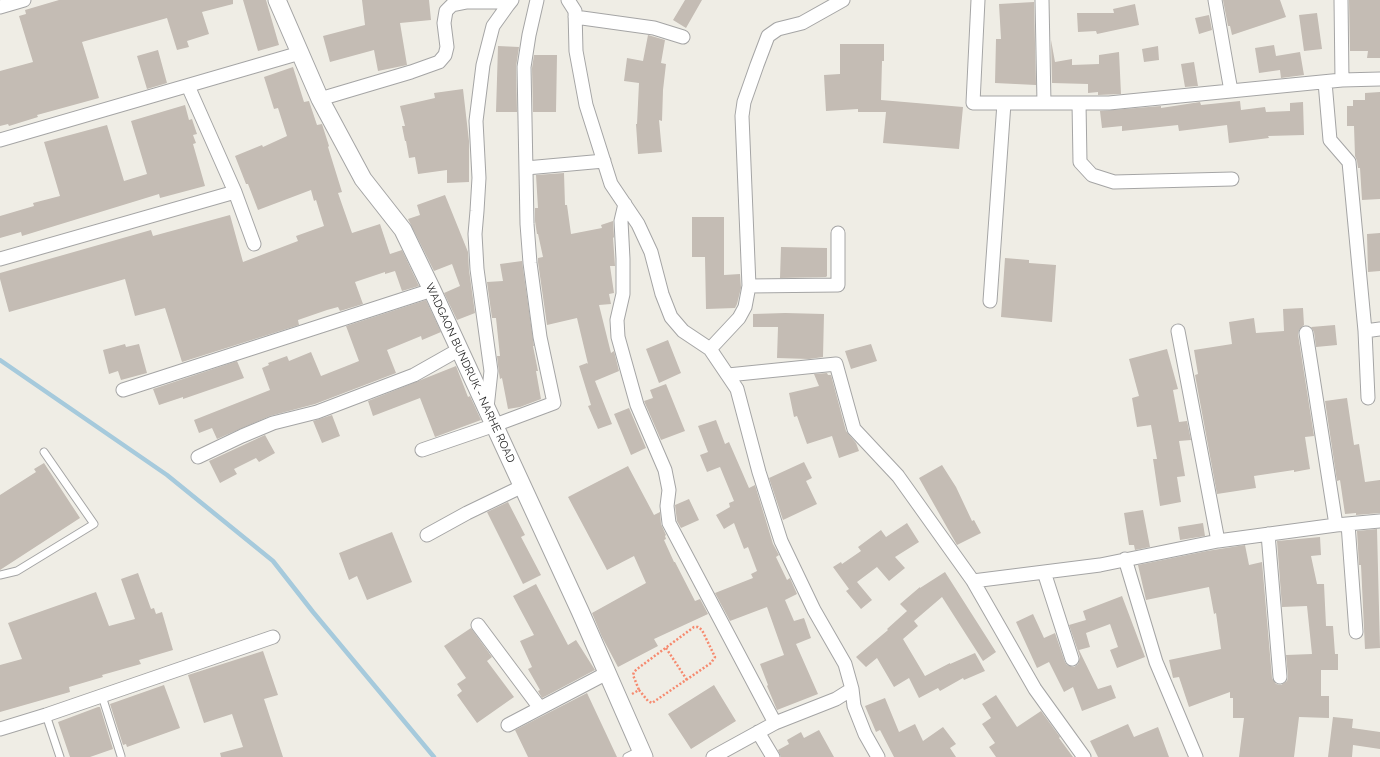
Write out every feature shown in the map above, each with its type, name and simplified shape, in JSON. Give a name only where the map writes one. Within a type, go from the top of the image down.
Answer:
[{"type":"street","points":[[0,7],[24,0]]},
{"type":"street","name":"WADGAON BUNDRUK - NARHE ROAD","points":[[277,0],[320,99],[363,179],[403,230],[432,290],[523,486],[620,701],[637,754]]},
{"type":"street","points":[[422,450],[554,403],[540,336],[530,263],[527,224],[524,67],[537,0]]},
{"type":"street","points":[[568,0],[575,11],[576,51],[586,105],[611,184],[638,224],[651,252],[662,294],[671,317],[682,331],[710,349],[737,389],[759,472],[781,541],[814,610],[845,664],[852,689],[854,706],[865,734],[878,757]]},
{"type":"street","points":[[710,349],[739,318],[745,307],[749,286],[742,116],[744,102],[768,36],[778,29],[802,23],[843,0]]},
{"type":"street","points":[[978,0],[973,103],[1109,103],[1342,80],[1380,79]]},
{"type":"street","points":[[1042,0],[1044,103]]},
{"type":"street","points":[[1215,0],[1231,91]]},
{"type":"street","points":[[1341,0],[1342,80]]},
{"type":"street","points":[[320,99],[411,72],[439,62],[445,55],[447,47],[444,23],[446,11],[452,5],[467,2],[511,1]]},
{"type":"street","points":[[487,408],[491,371],[477,269],[475,234],[478,211],[476,120],[483,65],[494,26],[511,1]]},
{"type":"street","points":[[575,17],[654,28],[683,37]]},
{"type":"street","points":[[0,140],[300,53]]},
{"type":"street","points":[[1325,82],[1330,140],[1349,162],[1365,330],[1368,398]]},
{"type":"street","points":[[188,86],[235,192],[254,244]]},
{"type":"street","points":[[990,301],[1004,103]]},
{"type":"street","points":[[1079,103],[1080,162],[1092,175],[1114,182],[1232,179]]},
{"type":"street","points":[[526,168],[604,161]]},
{"type":"street","points":[[0,259],[235,192]]},
{"type":"street","points":[[625,204],[621,221],[624,294],[617,320],[618,337],[637,405],[665,470],[669,490],[667,506],[669,523],[775,723]]},
{"type":"street","points":[[749,286],[838,285],[838,233]]},
{"type":"street","points":[[123,390],[432,290]]},
{"type":"street","points":[[1365,330],[1380,329]]},
{"type":"street","points":[[1178,331],[1218,541]]},
{"type":"street","points":[[1306,333],[1342,524],[1356,632]]},
{"type":"street","points":[[198,457],[272,423],[317,412],[414,375],[460,349]]},
{"type":"street","points":[[728,375],[836,364],[854,428],[898,476],[973,581],[1036,689],[1084,757]]},
{"type":"street","points":[[427,535],[467,512],[523,486]]},
{"type":"street","points":[[973,581],[1100,564],[1218,541],[1342,524],[1380,521]]},
{"type":"street","points":[[1268,534],[1280,677]]},
{"type":"street","points":[[1125,559],[1156,662],[1196,757]]},
{"type":"street","points":[[1044,572],[1072,659]]},
{"type":"street","points":[[478,625],[540,708]]},
{"type":"street","points":[[0,729],[46,715],[273,637]]},
{"type":"street","points":[[508,725],[607,673]]},
{"type":"street","points":[[713,757],[775,723],[836,699],[852,689]]},
{"type":"street","points":[[758,732],[773,757]]},
{"type":"lane","points":[[0,575],[17,571],[94,524],[44,452]]},
{"type":"lane","points":[[102,696],[121,756]]},
{"type":"lane","points":[[46,715],[60,757]]},
{"type":"path","points":[[694,627],[698,627],[702,630],[715,657],[711,663],[687,680],[652,703],[648,701],[639,690],[633,675],[634,672],[694,627]]},
{"type":"path","points":[[666,648],[687,680]]},
{"type":"path","points":[[620,701],[639,690]]},
{"type":"building","points":[[59,0],[233,0],[233,4],[202,12],[209,34],[187,41],[189,47],[177,50],[167,18],[82,42],[99,98],[37,115],[38,117],[9,126],[8,124],[0,126],[0,71],[33,62],[19,16],[26,14],[25,10]]},
{"type":"building","points":[[243,0],[266,0],[279,45],[258,51]]},
{"type":"building","points":[[362,0],[429,0],[431,20],[400,23],[407,65],[378,71],[374,50],[330,62],[323,36],[365,25]]},
{"type":"building","points":[[685,0],[702,0],[686,28],[673,20]]},
{"type":"building","points":[[1223,0],[1280,0],[1286,17],[1232,35],[1230,26],[1228,26]]},
{"type":"building","points":[[1349,0],[1380,0],[1380,58],[1367,58],[1368,51],[1350,51]]},
{"type":"building","points":[[1034,2],[1036,85],[995,83],[996,39],[1001,39],[999,4]]},
{"type":"building","points":[[1135,4],[1139,25],[1097,34],[1096,31],[1078,32],[1077,13],[1114,13],[1113,9]]},
{"type":"building","points":[[1317,13],[1322,49],[1304,51],[1299,15]]},
{"type":"building","points":[[1209,15],[1212,30],[1199,34],[1195,18]]},
{"type":"building","points":[[648,35],[665,40],[661,63],[666,64],[662,121],[659,120],[662,152],[638,154],[636,124],[639,83],[624,81],[627,58],[643,61]]},
{"type":"building","points":[[1051,40],[1055,62],[1072,59],[1072,65],[1099,64],[1099,55],[1119,52],[1121,94],[1098,95],[1098,92],[1088,93],[1088,84],[1052,83]]},
{"type":"building","points":[[840,44],[884,44],[881,100],[963,107],[959,149],[883,143],[886,112],[858,112],[858,109],[826,111],[824,75],[840,74]]},
{"type":"building","points":[[1274,45],[1276,56],[1300,52],[1304,75],[1281,78],[1280,70],[1259,73],[1255,48]]},
{"type":"building","points":[[498,46],[519,47],[516,67],[517,112],[496,112]]},
{"type":"building","points":[[1158,46],[1159,60],[1144,62],[1142,49]]},
{"type":"building","points":[[158,50],[167,83],[147,89],[137,56]]},
{"type":"building","points":[[534,55],[557,55],[556,112],[533,112],[532,68]]},
{"type":"building","points":[[1194,62],[1198,86],[1185,87],[1181,64]]},
{"type":"building","points":[[293,67],[304,102],[309,101],[317,125],[322,124],[342,192],[338,193],[352,233],[380,224],[390,254],[402,250],[419,286],[402,291],[395,271],[385,274],[385,272],[355,282],[363,304],[340,311],[338,307],[327,310],[298,320],[299,325],[182,362],[165,308],[135,316],[125,279],[9,312],[0,279],[0,273],[151,230],[153,236],[230,215],[243,262],[298,241],[296,236],[324,226],[316,200],[314,201],[311,190],[258,210],[235,156],[262,145],[263,147],[287,136],[278,108],[274,109],[264,77]]},
{"type":"building","points":[[463,89],[469,141],[469,182],[447,183],[447,170],[418,174],[415,157],[409,158],[402,126],[405,126],[400,106],[435,98],[434,93]]},
{"type":"building","points":[[1380,92],[1380,199],[1362,200],[1360,168],[1358,168],[1355,156],[1354,126],[1347,126],[1347,106],[1353,106],[1353,100],[1365,100],[1365,93]]},
{"type":"building","points":[[1240,101],[1241,110],[1265,107],[1266,112],[1290,111],[1290,103],[1303,102],[1304,135],[1268,136],[1269,138],[1229,143],[1227,125],[1179,131],[1178,125],[1122,131],[1122,126],[1102,128],[1100,111],[1161,106],[1161,108],[1200,102],[1201,105]]},
{"type":"building","points":[[185,105],[189,120],[192,119],[197,134],[193,135],[196,143],[193,144],[205,186],[160,198],[159,194],[22,236],[21,232],[0,238],[0,216],[34,206],[33,203],[60,196],[44,142],[107,125],[124,181],[147,174],[131,121]]},
{"type":"building","points":[[564,173],[565,205],[567,205],[571,234],[602,228],[601,225],[613,221],[615,266],[610,266],[614,293],[609,294],[611,304],[599,305],[611,353],[614,351],[619,371],[595,381],[612,424],[598,429],[588,406],[591,405],[579,366],[588,364],[577,318],[547,325],[538,262],[538,258],[543,257],[535,221],[535,208],[538,208],[536,175]]},
{"type":"building","points":[[445,195],[468,252],[475,313],[457,320],[444,293],[460,286],[452,264],[434,271],[408,219],[420,215],[417,205]]},
{"type":"building","points":[[692,217],[724,217],[724,275],[740,274],[741,288],[735,308],[706,309],[705,257],[692,257]]},
{"type":"building","points":[[1380,233],[1380,271],[1368,272],[1367,234]]},
{"type":"building","points":[[781,247],[827,248],[827,276],[780,278]]},
{"type":"building","points":[[1005,258],[1029,260],[1029,263],[1056,265],[1052,322],[1001,317]]},
{"type":"building","points":[[522,261],[541,399],[520,407],[508,409],[502,378],[500,379],[499,373],[497,356],[500,356],[496,318],[492,318],[487,282],[503,281],[500,264]]},
{"type":"building","points":[[426,300],[441,332],[422,340],[421,336],[387,350],[396,373],[315,404],[270,416],[217,439],[212,428],[199,433],[194,420],[270,390],[262,368],[269,365],[268,363],[287,356],[289,361],[311,352],[321,376],[344,367],[359,361],[346,326]]},
{"type":"building","points":[[1303,308],[1304,325],[1299,330],[1298,334],[1314,436],[1305,437],[1310,469],[1254,476],[1256,488],[1217,494],[1195,375],[1198,374],[1194,350],[1232,344],[1229,322],[1254,318],[1256,333],[1284,331],[1283,309]]},
{"type":"building","points":[[753,314],[824,314],[823,357],[809,359],[777,358],[778,327],[753,327]]},
{"type":"building","points":[[1335,325],[1337,345],[1316,347],[1314,332],[1311,327]]},
{"type":"building","points":[[668,340],[681,373],[659,383],[646,349]]},
{"type":"building","points":[[125,344],[126,347],[139,344],[147,373],[121,380],[118,371],[109,374],[103,350]]},
{"type":"building","points":[[871,344],[877,361],[851,369],[845,351]]},
{"type":"building","points":[[1167,349],[1178,389],[1173,390],[1179,422],[1187,421],[1191,440],[1179,441],[1185,476],[1177,477],[1181,502],[1160,506],[1153,459],[1157,459],[1151,425],[1137,427],[1132,398],[1139,396],[1129,359]]},
{"type":"building","points":[[237,361],[244,378],[183,399],[183,397],[159,405],[153,389]]},
{"type":"building","points":[[456,366],[468,397],[470,396],[481,420],[435,437],[420,398],[373,416],[368,401]]},
{"type":"building","points":[[827,373],[828,375],[831,375],[846,431],[856,443],[859,451],[839,458],[832,436],[807,444],[797,416],[794,417],[789,393],[819,386],[814,374]]},
{"type":"building","points":[[666,384],[685,431],[661,440],[644,401],[653,398],[650,390]]},
{"type":"building","points":[[1347,398],[1354,445],[1359,444],[1365,482],[1380,480],[1380,513],[1356,515],[1356,513],[1345,514],[1340,480],[1337,481],[1325,401]]},
{"type":"building","points":[[629,408],[646,448],[631,455],[614,414]]},
{"type":"building","points":[[332,415],[340,436],[322,443],[313,421]]},
{"type":"building","points":[[716,420],[725,444],[729,442],[749,488],[755,485],[773,544],[779,555],[776,557],[787,580],[790,578],[797,594],[785,600],[794,621],[804,618],[811,638],[796,644],[818,694],[777,710],[760,664],[784,655],[767,607],[730,621],[715,593],[753,578],[751,574],[757,571],[748,547],[744,549],[734,523],[724,529],[716,515],[730,507],[729,503],[734,501],[720,467],[707,472],[700,455],[708,452],[698,426]]},
{"type":"building","points":[[265,435],[275,453],[259,462],[256,458],[234,469],[237,474],[220,483],[209,461]]},
{"type":"building","points":[[804,462],[812,478],[806,481],[817,504],[783,520],[769,478]]},
{"type":"building","points":[[44,463],[80,518],[0,570],[0,495],[36,472],[34,469]]},
{"type":"building","points":[[942,465],[956,487],[972,521],[974,520],[981,533],[957,545],[919,478]]},
{"type":"building","points":[[628,466],[654,515],[660,512],[661,524],[666,535],[666,539],[664,540],[674,562],[695,601],[700,599],[708,614],[654,639],[658,646],[618,667],[602,637],[592,613],[646,583],[634,556],[607,570],[568,497]]},
{"type":"building","points":[[689,499],[699,520],[681,528],[677,521],[675,505]]},
{"type":"building","points":[[508,502],[525,535],[521,537],[541,575],[523,584],[487,512]]},
{"type":"building","points":[[1143,510],[1150,547],[1135,550],[1134,545],[1129,545],[1124,513]]},
{"type":"building","points":[[907,523],[919,542],[895,557],[905,568],[889,581],[877,567],[857,582],[872,600],[861,609],[846,591],[849,589],[833,567],[841,562],[842,564],[861,551],[858,547],[881,530],[886,537]]},
{"type":"building","points":[[1203,523],[1205,536],[1180,540],[1178,527]]},
{"type":"building","points":[[1377,529],[1380,648],[1365,649],[1361,565],[1359,565],[1357,531]]},
{"type":"building","points":[[392,532],[412,582],[367,600],[357,576],[349,580],[339,553]]},
{"type":"building","points":[[1320,537],[1321,555],[1311,556],[1317,584],[1324,584],[1326,626],[1333,626],[1335,654],[1338,654],[1338,670],[1321,670],[1321,696],[1329,696],[1329,718],[1299,717],[1294,757],[1239,757],[1244,718],[1233,718],[1233,698],[1230,698],[1230,692],[1189,707],[1179,677],[1173,678],[1169,660],[1221,649],[1216,613],[1214,614],[1209,587],[1146,600],[1138,565],[1245,545],[1249,565],[1262,562],[1272,678],[1276,684],[1281,685],[1287,681],[1288,677],[1286,655],[1312,654],[1307,606],[1282,607],[1277,541]]},
{"type":"building","points":[[945,572],[996,652],[983,661],[942,597],[914,621],[918,626],[903,639],[925,676],[950,663],[975,653],[985,671],[964,680],[963,678],[940,691],[938,688],[919,698],[909,678],[894,687],[877,658],[866,667],[856,657],[888,630],[887,629],[907,611],[900,604],[920,587]]},
{"type":"building","points":[[138,573],[151,609],[154,608],[156,614],[162,612],[173,650],[139,660],[141,664],[102,675],[103,677],[69,687],[70,692],[0,712],[0,665],[22,659],[8,623],[96,592],[109,626],[135,619],[121,579]]},
{"type":"building","points":[[536,584],[568,645],[576,640],[595,670],[542,698],[538,691],[540,690],[528,669],[532,667],[520,641],[534,635],[513,596]]},
{"type":"building","points":[[1122,596],[1145,657],[1117,668],[1110,650],[1118,647],[1110,624],[1086,633],[1090,647],[1079,650],[1098,689],[1111,685],[1116,698],[1082,711],[1073,687],[1064,692],[1049,662],[1037,668],[1016,622],[1033,614],[1044,638],[1055,633],[1065,662],[1067,665],[1074,667],[1078,664],[1080,657],[1069,625],[1086,620],[1083,611]]},
{"type":"building","points":[[471,628],[492,657],[487,661],[514,697],[477,723],[457,695],[462,691],[457,684],[466,678],[444,646]]},
{"type":"building","points":[[263,651],[278,695],[264,699],[283,757],[221,757],[220,753],[243,747],[232,714],[204,723],[188,675]]},
{"type":"building","points":[[164,685],[180,728],[127,747],[126,744],[123,745],[110,704]]},
{"type":"building","points":[[714,685],[736,721],[691,749],[668,714]]},
{"type":"building","points":[[587,693],[617,757],[528,757],[515,730]]},
{"type":"building","points":[[996,695],[1017,727],[1041,711],[1073,757],[996,757],[989,747],[995,743],[982,724],[991,718],[982,704]]},
{"type":"building","points":[[885,698],[899,732],[915,724],[923,741],[943,727],[956,744],[950,748],[956,757],[894,757],[880,730],[876,732],[865,706]]},
{"type":"building","points":[[100,707],[113,749],[90,757],[70,757],[58,722]]},
{"type":"building","points":[[1333,717],[1353,719],[1352,728],[1380,732],[1380,749],[1353,745],[1352,757],[1328,757]]},
{"type":"building","points":[[1128,724],[1134,737],[1158,727],[1169,757],[1098,757],[1090,741]]},
{"type":"building","points":[[819,730],[834,757],[781,757],[778,750],[789,744],[787,740],[801,732],[804,738]]},
{"type":"waterway","points":[[0,360],[167,475],[273,561],[313,612],[434,757]]}]
